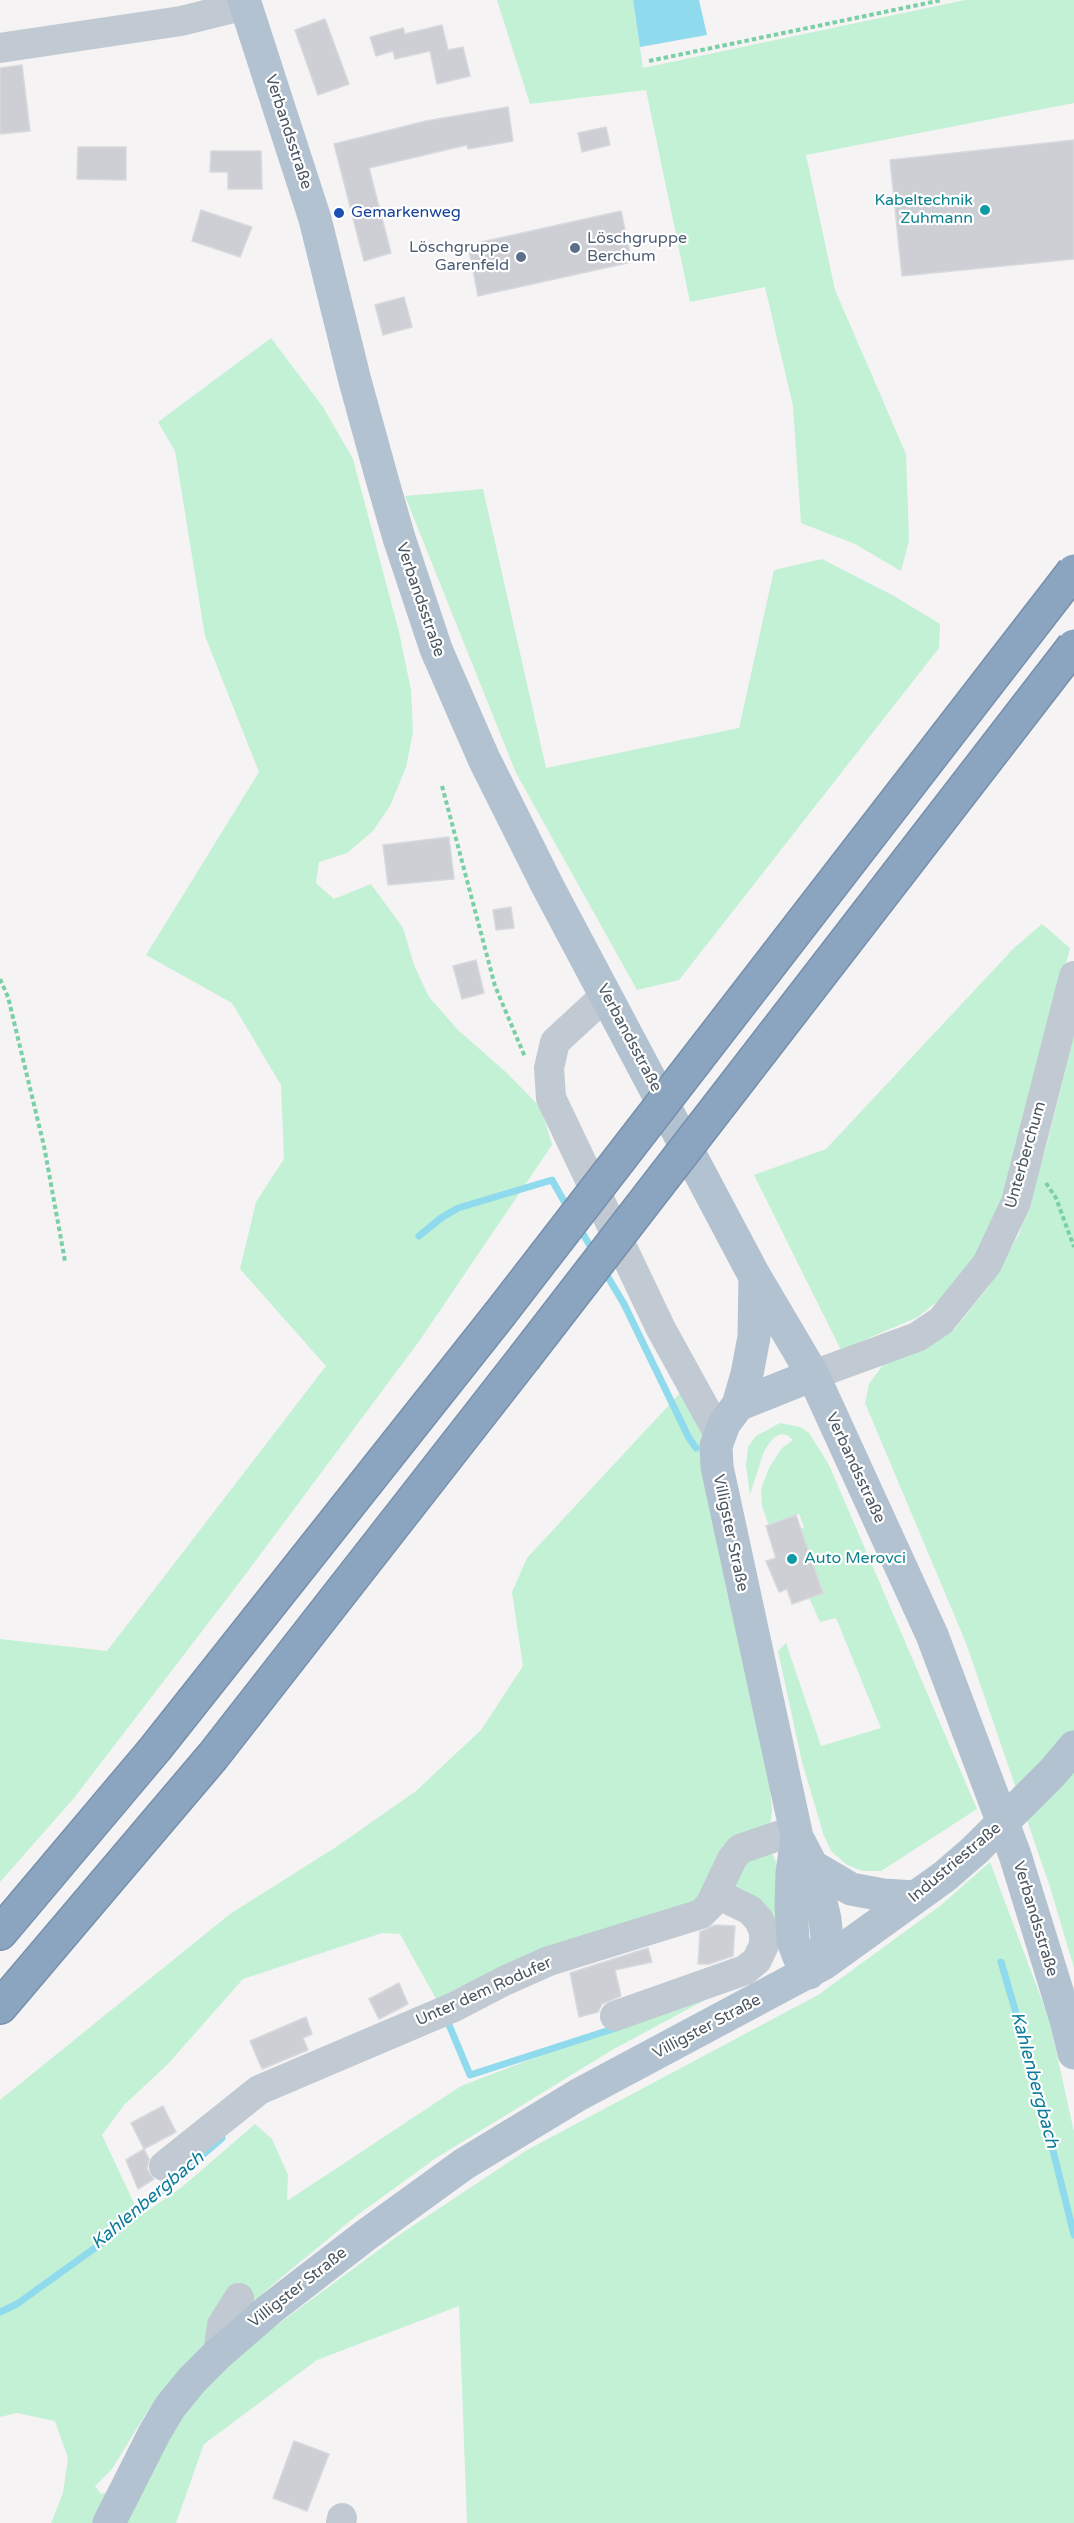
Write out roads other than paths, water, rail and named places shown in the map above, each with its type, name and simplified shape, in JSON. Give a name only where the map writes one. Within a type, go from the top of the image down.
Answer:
[{"type":"highway","points":[[0,1933],[155,1749],[499,1315],[1074,571]]},
{"type":"highway","points":[[0,2007],[213,1756],[524,1358],[1074,646]]},
{"type":"main road","name":"Verbandsstraße","points":[[245,2],[315,219],[355,381],[385,489],[436,649],[484,759],[606,995],[754,1275],[813,1375],[932,1635],[1015,1855],[1074,2052]]},
{"type":"main road","name":"Villigster Straße","points":[[110,2523],[155,2432],[170,2408],[192,2380],[218,2354],[278,2302],[464,2164],[578,2095],[816,1969],[827,1939],[826,1929],[812,1866],[796,1833],[754,1647],[717,1467],[716,1446],[724,1424],[738,1405],[747,1374],[754,1337],[754,1275]]},
{"type":"main road","points":[[738,1405],[813,1375]]},
{"type":"main road","name":"Industriestraße","points":[[816,1969],[916,1897],[975,1850],[1053,1772],[1074,1747]]},
{"type":"main road","points":[[796,1833],[790,1906],[793,1941],[800,1957],[816,1969]]},
{"type":"main road","points":[[812,1866],[851,1889],[876,1894],[916,1897]]},
{"type":"street","points":[[0,48],[182,21],[245,2]]},
{"type":"street","name":"Unterberchum","points":[[813,1375],[917,1337],[941,1322],[987,1264],[1016,1202],[1074,976]]},
{"type":"street","points":[[606,995],[555,1042],[549,1068],[551,1098],[661,1329],[720,1436]]},
{"type":"street","name":"Unter dem Rodufer","points":[[164,2166],[259,2090],[454,2007],[549,1961],[701,1914],[717,1894],[724,1874],[740,1849],[796,1833]]},
{"type":"street","points":[[615,2016],[745,1970],[757,1960],[764,1945],[764,1931],[759,1920],[750,1910],[717,1894]]},
{"type":"street","points":[[218,2354],[222,2325],[239,2298]]},
{"type":"water","points":[[633,0],[699,0],[707,35],[640,47]]},
{"type":"waterway","points":[[419,1236],[458,1208],[552,1180],[569,1210]]},
{"type":"waterway","points":[[579,1227],[593,1251]]},
{"type":"waterway","points":[[603,1269],[624,1304],[696,1448]]},
{"type":"waterway","name":"Kahlenbergbach","points":[[1001,1962],[1034,2074],[1074,2235]]},
{"type":"waterway","name":"Kahlenbergbach","points":[[447,2020],[470,2075],[619,2027]]},
{"type":"waterway","name":"Kahlenbergbach","points":[[0,2312],[17,2304],[99,2245],[222,2138]]},
{"type":"place","name":"Kabeltechnik Zuhmann","points":[[985,210]]},
{"type":"place","name":"Gemarkenweg","points":[[339,213]]},
{"type":"place","name":"Löschgruppe Berchum","points":[[575,248]]},
{"type":"place","name":"Löschgruppe Garenfeld","points":[[521,257]]},
{"type":"place","name":"Auto Merovci","points":[[792,1559]]}]
